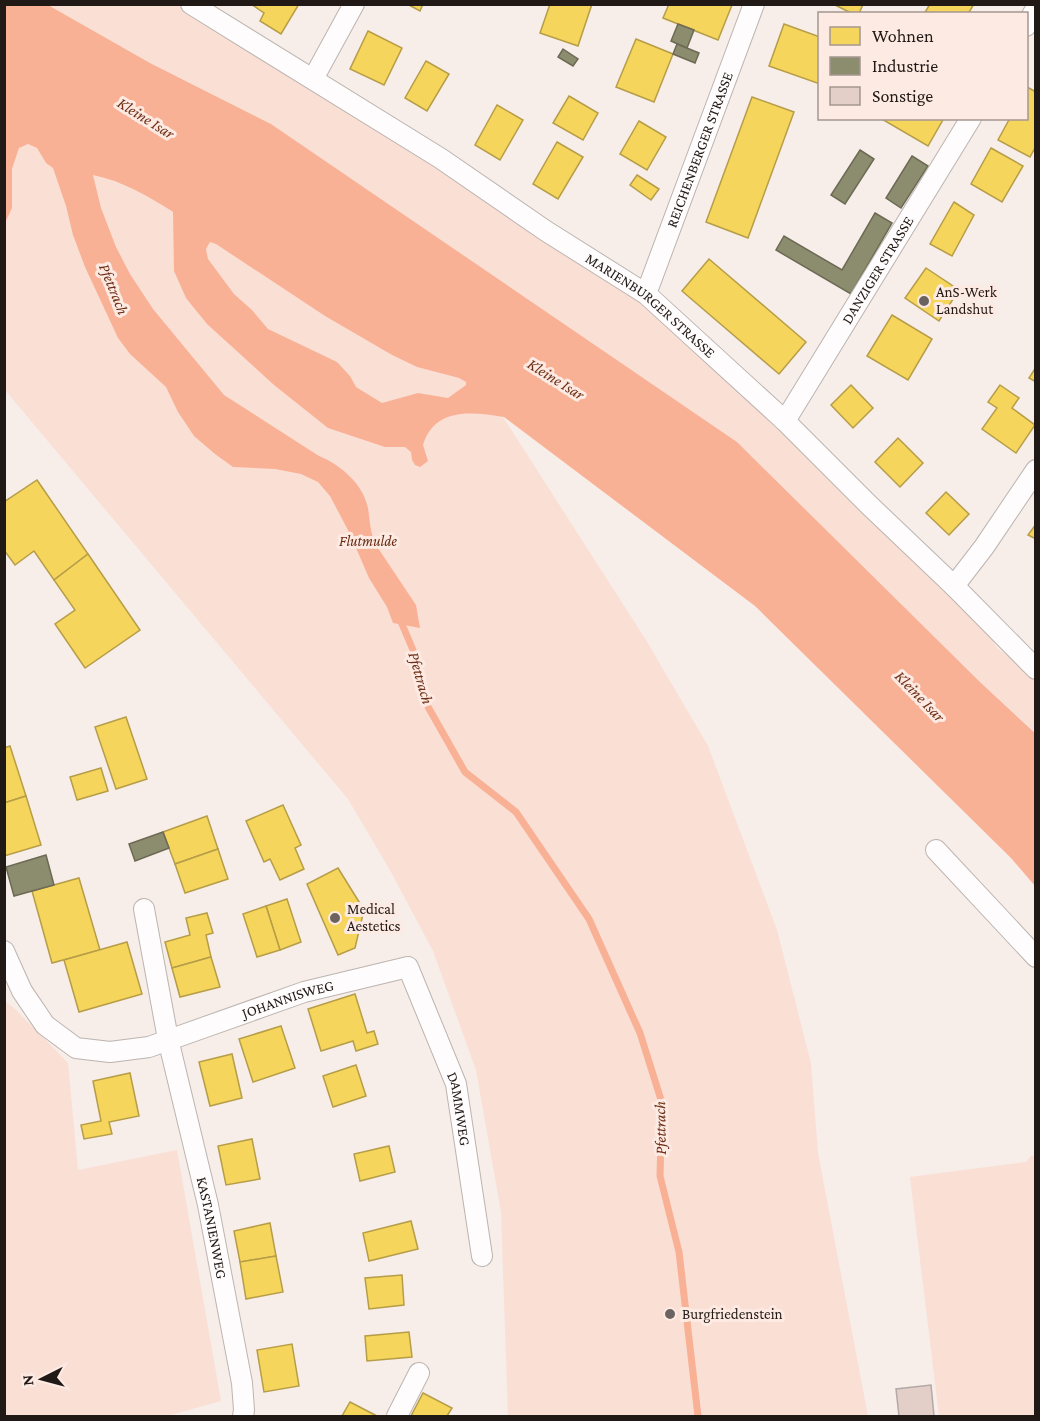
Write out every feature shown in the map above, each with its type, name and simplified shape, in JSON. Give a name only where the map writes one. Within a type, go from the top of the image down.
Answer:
[{"type":"street","points":[[313,79],[354,4]]},
{"type":"street","name":"REICHENBERGER STRASSE","points":[[646,294],[754,4]]},
{"type":"street","name":"MARIENBURGER STRASSE","points":[[204,8],[440,158],[546,231],[646,294],[785,421],[869,506],[954,586],[1035,669]]},
{"type":"street","points":[[1028,22],[1035,8]]},
{"type":"street","name":"DANZIGER STRASSE","points":[[785,421],[970,120]]},
{"type":"street","points":[[954,586],[984,547],[1035,470]]},
{"type":"street","points":[[936,850],[1035,957]]},
{"type":"street","points":[[144,909],[168,1039]]},
{"type":"street","name":"JOHANNISWEG","points":[[4,951],[22,991],[45,1025],[76,1048],[110,1052],[149,1047],[304,992],[408,967]]},
{"type":"street","name":"DAMMWEG","points":[[408,967],[456,1084],[482,1256]]},
{"type":"street","name":"KASTANIENWEG","points":[[168,1039],[208,1205],[242,1383],[243,1416]]},
{"type":"street","points":[[398,1416],[419,1373]]},
{"type":"green space","points":[[48,5],[191,5],[646,294],[954,586],[998,649],[1035,675],[1035,732],[981,683],[737,442],[271,124],[150,63]]},
{"type":"green space","name":"Flutmulde","points":[[28,144],[37,148],[46,163],[103,177],[147,195],[325,316],[417,367],[466,382],[503,417],[646,640],[708,746],[777,930],[811,1063],[818,1153],[868,1416],[508,1416],[501,1212],[476,1070],[433,951],[391,872],[348,799],[5,390],[4,223],[12,208],[12,169],[19,148]]},
{"type":"green space","points":[[5,1002],[14,1008],[68,1063],[78,1170],[177,1150],[221,1401],[167,1416],[5,1416]]},
{"type":"green space","points":[[1031,1156],[1035,1156],[1035,1416],[939,1416],[910,1177],[1026,1162]]},
{"type":"water","name":"Kleine Isar","points":[[5,4],[48,5],[150,63],[271,124],[737,442],[981,683],[1035,733],[1035,886],[1011,858],[755,606],[504,417],[467,414],[445,418],[429,433],[423,445],[428,461],[420,467],[415,465],[411,452],[405,447],[385,447],[328,428],[274,385],[207,324],[186,298],[174,271],[173,212],[134,190],[93,175],[101,208],[116,247],[130,274],[153,309],[224,395],[343,470],[356,483],[368,508],[376,545],[416,605],[420,628],[393,623],[330,496],[318,482],[301,474],[275,469],[233,467],[194,436],[178,412],[166,387],[130,354],[118,338],[85,267],[53,168],[46,163],[37,148],[28,144],[19,148],[12,169],[12,208],[5,223]],"holes":[[[210,242],[325,316],[392,355],[417,367],[459,378],[466,382],[466,385],[448,398],[418,393],[382,403],[356,387],[350,376],[337,362],[268,329],[234,294],[208,259],[206,249]]]},
{"type":"building: Wohnen","points":[[251,4],[299,4],[281,34],[260,21],[264,13]]},
{"type":"building: Wohnen","points":[[407,4],[423,4],[420,11]]},
{"type":"building: Wohnen","points":[[550,4],[592,4],[578,46],[540,33]]},
{"type":"building: Wohnen","points":[[669,4],[732,5],[718,40],[663,18]]},
{"type":"building: Wohnen","points":[[833,4],[863,4],[860,12],[849,12]]},
{"type":"building: Wohnen","points":[[930,4],[974,4],[969,12],[925,12]]},
{"type":"building: Wohnen","points":[[784,24],[818,36],[818,83],[769,66]]},
{"type":"building: Wohnen","points":[[368,31],[402,48],[384,85],[350,69]]},
{"type":"building: Wohnen","points":[[636,39],[673,54],[654,102],[616,87]]},
{"type":"building: Wohnen","points":[[426,61],[449,74],[427,111],[405,98]]},
{"type":"building: Wohnen","points":[[1028,88],[1036,92],[1036,146],[1030,157],[998,140],[1009,120],[1028,120]]},
{"type":"building: Wohnen","points":[[569,96],[598,113],[583,140],[553,123]]},
{"type":"building: Wohnen","points":[[752,97],[794,112],[748,238],[706,222]]},
{"type":"building: Wohnen","points":[[497,105],[523,120],[500,160],[475,145]]},
{"type":"building: Wohnen","points":[[883,120],[943,120],[928,146]]},
{"type":"building: Wohnen","points":[[639,121],[666,137],[647,170],[620,154]]},
{"type":"building: Wohnen","points":[[557,142],[583,157],[558,199],[533,184]]},
{"type":"building: Wohnen","points":[[991,148],[1023,166],[1002,202],[971,184]]},
{"type":"building: Wohnen","points":[[637,175],[659,189],[651,200],[630,185]]},
{"type":"building: Wohnen","points":[[954,202],[974,215],[952,256],[930,244]]},
{"type":"building: Wohnen","points":[[709,259],[806,342],[779,374],[682,291]]},
{"type":"building: Wohnen","points":[[926,268],[959,290],[939,321],[905,298]]},
{"type":"building: Wohnen","points":[[892,315],[932,339],[908,380],[867,356]]},
{"type":"building: Wohnen","points":[[1036,367],[1036,382],[1029,378]]},
{"type":"building: Wohnen","points":[[851,385],[873,408],[853,428],[831,405]]},
{"type":"building: Wohnen","points":[[1000,385],[1019,398],[1012,408],[1035,425],[1016,453],[982,429],[997,408],[988,402]]},
{"type":"building: Wohnen","points":[[898,438],[923,463],[900,487],[875,462]]},
{"type":"building: Wohnen","points":[[37,480],[88,554],[54,580],[34,551],[15,565],[4,550],[4,502]]},
{"type":"building: Wohnen","points":[[946,492],[969,514],[949,535],[926,513]]},
{"type":"building: Wohnen","points":[[1036,524],[1036,539],[1028,535]]},
{"type":"building: Wohnen","points":[[88,554],[140,630],[85,668],[55,624],[75,610],[54,580]]},
{"type":"building: Wohnen","points":[[126,717],[147,779],[116,789],[95,727]]},
{"type":"building: Wohnen","points":[[10,746],[26,796],[4,803],[4,748]]},
{"type":"building: Wohnen","points":[[101,768],[108,791],[77,800],[70,777]]},
{"type":"building: Wohnen","points":[[26,796],[41,845],[4,856],[4,803]]},
{"type":"building: Wohnen","points":[[283,805],[301,845],[295,848],[304,869],[280,880],[270,859],[264,862],[246,821]]},
{"type":"building: Wohnen","points":[[207,816],[218,849],[175,864],[163,832]]},
{"type":"building: Wohnen","points":[[218,849],[228,879],[185,893],[175,864]]},
{"type":"building: Wohnen","points":[[338,868],[364,910],[355,948],[338,955],[307,884]]},
{"type":"building: Wohnen","points":[[79,878],[100,950],[52,963],[32,891]]},
{"type":"building: Wohnen","points":[[287,899],[301,942],[280,950],[266,906]]},
{"type":"building: Wohnen","points":[[266,906],[280,950],[257,957],[243,914]]},
{"type":"building: Wohnen","points":[[207,913],[213,933],[206,935],[211,957],[172,968],[165,942],[190,935],[186,918]]},
{"type":"building: Wohnen","points":[[127,942],[142,994],[79,1012],[64,960]]},
{"type":"building: Wohnen","points":[[211,957],[220,987],[180,997],[172,968]]},
{"type":"building: Wohnen","points":[[355,994],[367,1033],[374,1031],[378,1044],[356,1051],[353,1041],[321,1051],[308,1009]]},
{"type":"building: Wohnen","points":[[281,1026],[295,1068],[253,1082],[239,1039]]},
{"type":"building: Wohnen","points":[[232,1054],[242,1098],[210,1106],[199,1062]]},
{"type":"building: Wohnen","points":[[356,1065],[366,1096],[333,1107],[323,1076]]},
{"type":"building: Wohnen","points":[[130,1073],[139,1116],[109,1122],[112,1134],[84,1139],[81,1125],[101,1121],[93,1081]]},
{"type":"building: Wohnen","points":[[252,1139],[260,1179],[226,1185],[218,1146]]},
{"type":"building: Wohnen","points":[[389,1146],[395,1172],[360,1181],[354,1154]]},
{"type":"building: Wohnen","points":[[411,1221],[418,1249],[369,1261],[363,1233]]},
{"type":"building: Wohnen","points":[[270,1223],[276,1256],[240,1262],[234,1231]]},
{"type":"building: Wohnen","points":[[276,1256],[283,1292],[246,1299],[240,1262]]},
{"type":"building: Wohnen","points":[[402,1275],[404,1305],[369,1309],[365,1278]]},
{"type":"building: Wohnen","points":[[409,1332],[412,1357],[367,1361],[365,1336]]},
{"type":"building: Wohnen","points":[[292,1344],[299,1386],[264,1392],[257,1350]]},
{"type":"building: Wohnen","points":[[423,1393],[452,1408],[447,1416],[411,1416]]},
{"type":"building: Wohnen","points":[[350,1402],[377,1416],[342,1416]]},
{"type":"building: Industrie","points":[[678,24],[694,30],[687,48],[671,41]]},
{"type":"building: Industrie","points":[[677,44],[699,53],[695,63],[673,54]]},
{"type":"building: Industrie","points":[[563,49],[578,59],[573,66],[558,57]]},
{"type":"building: Industrie","points":[[860,150],[874,159],[845,204],[831,195]]},
{"type":"building: Industrie","points":[[912,156],[928,166],[901,208],[886,198]]},
{"type":"building: Industrie","points":[[875,213],[892,223],[851,294],[776,250],[784,236],[842,270]]},
{"type":"building: Industrie","points":[[163,832],[169,848],[135,861],[129,844]]},
{"type":"building: Industrie","points":[[46,855],[54,885],[14,896],[6,867]]},
{"type":"building: Sonstige","points":[[931,1385],[934,1416],[899,1416],[896,1389]]},
{"type":"waterway","name":"Pfettrach","points":[[399,617],[413,650],[423,698],[465,772],[516,812],[589,919],[640,1033],[662,1103],[660,1176],[679,1252],[698,1416]]},
{"type":"place","name":"AnS-Werk Landshut","points":[[924,301]]},
{"type":"place","name":"Medical Aestetics","points":[[335,918]]},
{"type":"place","name":"Burgfriedenstein","points":[[670,1314]]}]
